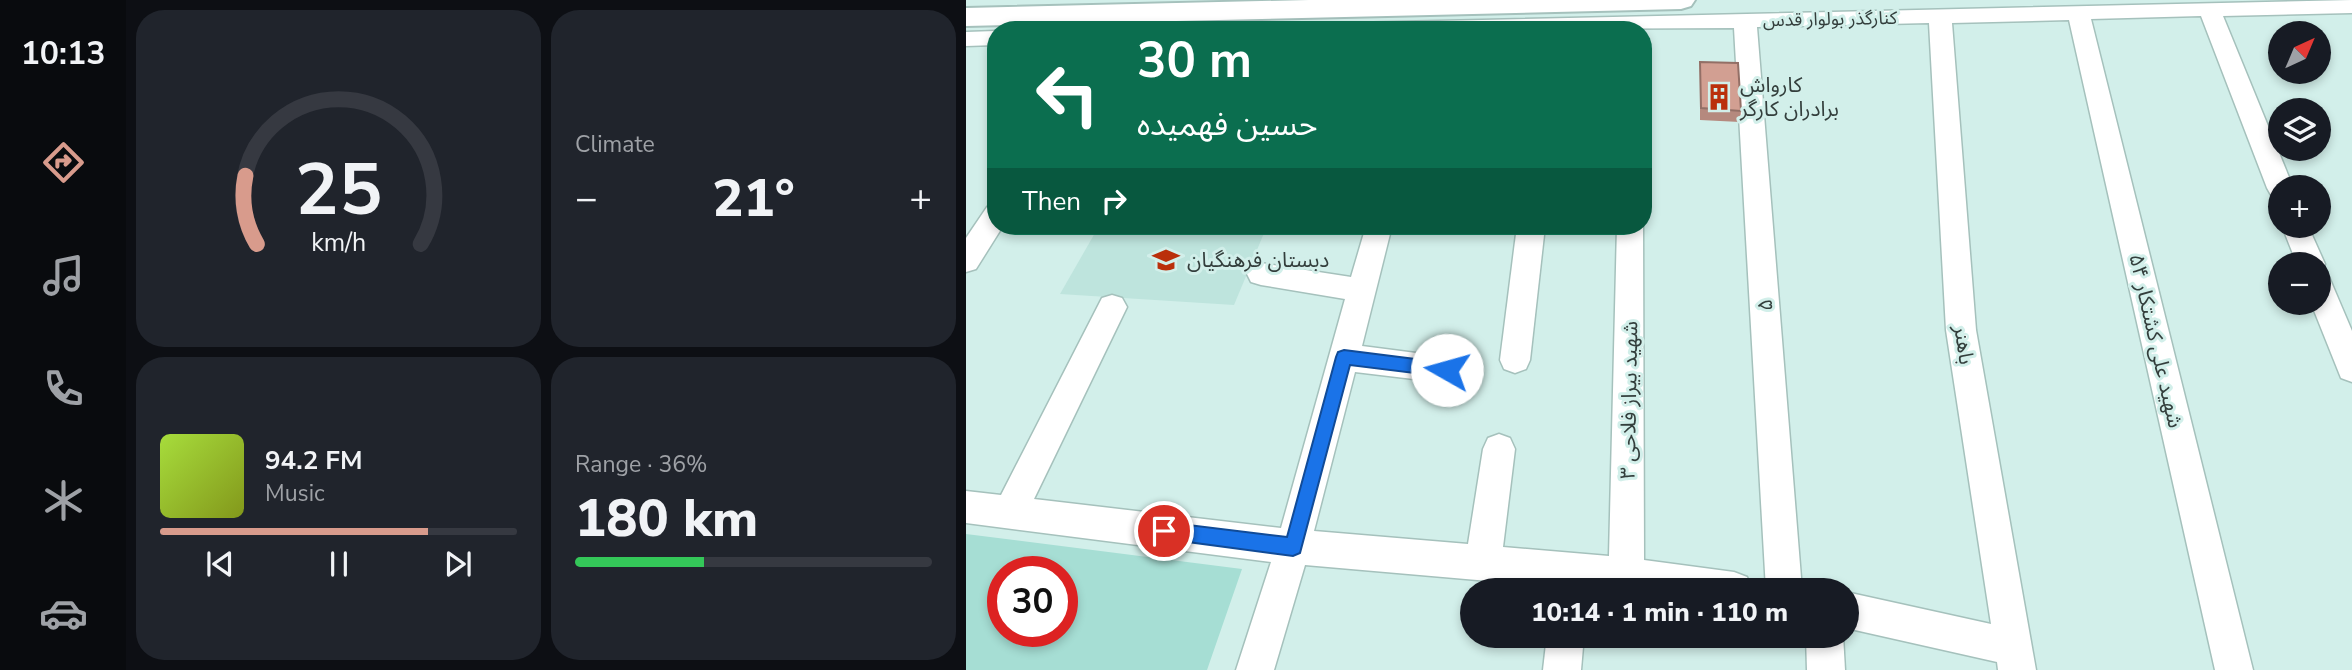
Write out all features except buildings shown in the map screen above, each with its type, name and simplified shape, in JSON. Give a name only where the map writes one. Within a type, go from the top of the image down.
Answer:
[{"type":"main road","points":[[1435,21],[1681,0]]},
{"type":"street","name":"کنارگذر بولوار قدس","points":[[1652,25],[1745,20],[1810,10],[1940,16],[2351,9]]},
{"type":"street","points":[[2210,10],[2275,175]]},
{"type":"street","name":"شهید علی کشتکار ۵۴","points":[[2078,13],[2234,670]]},
{"type":"street","name":"باهنر","points":[[1940,16],[1961,330],[2014,658]]},
{"type":"street","name":"۵","points":[[1745,20],[1783,578]]},
{"type":"street","points":[[966,57],[977,33]]},
{"type":"street","points":[[966,261],[987,228]]},
{"type":"street","points":[[1255,670],[1293,547],[1377,235]]},
{"type":"street","points":[[1515,360],[1530,235]]},
{"type":"street","name":"شهید بیراز فلاحی ۳","points":[[1626,575],[1632,235]]},
{"type":"street","points":[[1261,274],[1362,290]]},
{"type":"street","points":[[1010,513],[1112,307]]},
{"type":"street","points":[[2331,315],[2352,369]]},
{"type":"street","points":[[1344,357],[1447,370]]},
{"type":"street","points":[[1483,563],[1499,449]]},
{"type":"street","points":[[966,507],[1293,547],[1483,563],[1558,578]]},
{"type":"street","points":[[1600,578],[1626,575],[1648,578]]},
{"type":"street","points":[[1859,614],[2014,658]]},
{"type":"street","points":[[1562,670],[1565,648]]},
{"type":"street","points":[[1825,648],[1826,670]]},
{"type":"shaded area","name":"دبستان فرهنگیان","points":[[1094,235],[1263,235],[1234,305],[1060,294]]},
{"type":"shaded area","points":[[966,534],[1242,569],[1207,670],[966,670]]},
{"type":"place","name":"کارواش برادران کارگر","points":[[1719,97]]},
{"type":"place","name":"دبستان فرهنگیان","points":[[1166,260]]},
{"type":"route","points":[[1164,531],[1293,547],[1344,357],[1447,370]]}]
